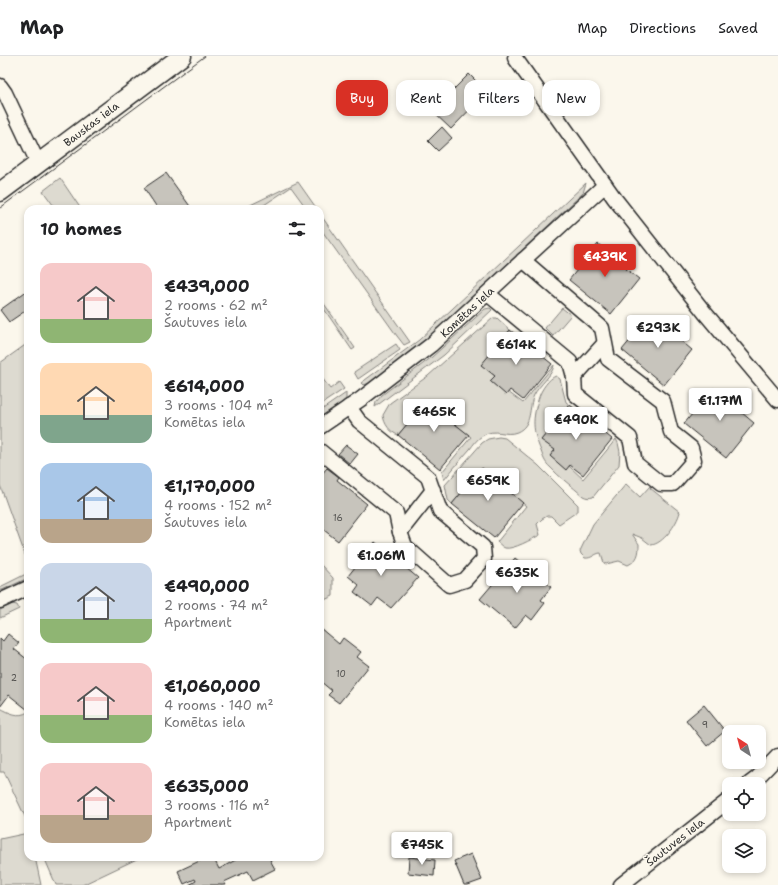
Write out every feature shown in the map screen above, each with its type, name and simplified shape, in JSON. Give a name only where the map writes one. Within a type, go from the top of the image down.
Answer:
[{"type":"street","name":"Bauskas iela","points":[[0,192],[182,56]]},
{"type":"street","points":[[515,58],[605,185],[705,313],[778,400]]},
{"type":"street","points":[[0,86],[5,92],[38,163]]},
{"type":"street","name":"Komētas iela","points":[[324,424],[431,346],[605,185]]},
{"type":"street","points":[[488,294],[570,362],[574,377],[575,394],[630,438],[635,463],[661,484],[673,484],[694,460],[691,448],[671,432],[663,402],[608,359],[602,328],[523,260]]},
{"type":"street","points":[[574,377],[604,344]]},
{"type":"street","points":[[324,454],[396,513],[405,546],[449,585],[466,580],[484,559],[483,547],[440,511],[428,477],[359,421],[349,407]]},
{"type":"street","points":[[400,532],[433,490]]},
{"type":"street","points":[[0,601],[24,591]]},
{"type":"street","points":[[758,777],[778,756]]},
{"type":"street","name":"Šautuves iela","points":[[621,885],[722,806]]},
{"type":"shaded area","points":[[60,178],[78,205],[53,205],[43,191]]},
{"type":"shaded area","points":[[298,182],[314,205],[304,205],[291,187],[264,205],[250,205]]},
{"type":"shaded area","points":[[586,183],[583,193],[420,346],[371,383],[363,385],[361,383],[419,340]]},
{"type":"shaded area","points":[[324,220],[410,342],[404,345],[324,234]]},
{"type":"shaded area","points":[[324,304],[355,348],[352,350],[324,309]]},
{"type":"shaded area","points":[[490,308],[492,310],[444,355],[375,407],[376,402],[382,395],[432,357],[485,309]]},
{"type":"shaded area","points":[[562,308],[571,315],[553,336],[545,328]]},
{"type":"shaded area","points":[[493,318],[497,318],[510,330],[482,365],[495,376],[490,381],[506,394],[508,392],[523,403],[554,365],[553,369],[534,395],[526,425],[522,429],[513,433],[491,432],[482,436],[475,442],[444,480],[442,472],[471,437],[455,424],[460,418],[444,405],[440,409],[428,399],[398,435],[392,432],[388,427],[383,415],[390,403],[428,376]]},
{"type":"shaded area","points":[[396,344],[400,350],[358,379],[354,372]]},
{"type":"shaded area","points":[[24,346],[24,552],[0,485],[0,363]]},
{"type":"shaded area","points":[[556,376],[560,379],[566,402],[570,405],[542,439],[555,450],[550,456],[566,469],[569,466],[583,479],[616,439],[618,443],[620,452],[619,465],[593,497],[588,498],[583,496],[545,462],[536,437],[534,418],[539,397],[546,385],[553,377]]},
{"type":"shaded area","points":[[324,381],[330,389],[339,382],[344,389],[324,402]]},
{"type":"shaded area","points":[[346,393],[346,400],[324,415],[324,408]]},
{"type":"shaded area","points":[[499,437],[505,438],[538,465],[578,505],[578,511],[559,524],[551,516],[547,516],[542,519],[537,524],[540,535],[522,544],[508,548],[504,548],[497,542],[526,506],[510,492],[514,487],[498,473],[494,478],[482,468],[452,504],[448,500],[445,485],[482,443],[488,439]]},
{"type":"shaded area","points":[[626,484],[640,497],[650,486],[650,488],[680,512],[676,522],[669,533],[656,544],[651,545],[642,538],[632,534],[639,544],[639,551],[636,559],[628,565],[619,561],[606,564],[604,563],[601,553],[590,558],[585,558],[580,551],[593,524]]},
{"type":"shaded area","points":[[324,568],[333,578],[333,596],[324,600]]},
{"type":"shaded area","points":[[24,575],[24,580],[0,591],[0,587]]},
{"type":"shaded area","points":[[12,604],[17,605],[19,609],[0,618],[0,610]]},
{"type":"shaded area","points":[[0,708],[17,715],[24,714],[24,814],[4,772],[0,772]]},
{"type":"shaded area","points":[[24,834],[24,861],[36,861],[41,885],[0,885],[0,839]]},
{"type":"shaded area","points":[[46,861],[133,861],[82,885],[56,885]]},
{"type":"building","points":[[469,74],[475,80],[464,80],[464,116],[451,129],[437,116],[456,116],[456,87]]},
{"type":"building","points":[[442,127],[452,138],[438,151],[428,141]]},
{"type":"building","points":[[166,173],[189,205],[155,205],[144,188]]},
{"type":"building","points":[[598,244],[611,254],[614,249],[631,263],[626,269],[639,279],[611,314],[569,280]]},
{"type":"building","points":[[24,293],[24,312],[9,322],[0,310]]},
{"type":"building","points":[[651,315],[664,325],[668,320],[684,333],[679,339],[692,350],[664,385],[622,350]]},
{"type":"building","points":[[510,330],[552,364],[523,400],[510,390],[506,395],[490,381],[495,376],[481,365]]},
{"type":"building","points":[[713,388],[726,398],[730,393],[746,407],[741,412],[754,423],[726,458],[684,424]]},
{"type":"building","points":[[428,399],[440,409],[444,404],[460,418],[455,424],[469,435],[440,469],[398,435]]},
{"type":"building","points":[[570,405],[612,439],[583,475],[570,465],[566,470],[550,456],[555,450],[541,440]]},
{"type":"building","points":[[346,445],[358,454],[350,464],[338,454]]},
{"type":"building","points":[[327,468],[339,477],[337,480],[367,504],[338,541],[324,530],[324,471]]},
{"type":"building","points":[[482,468],[494,478],[498,473],[514,487],[510,492],[523,503],[494,538],[452,504]]},
{"type":"building","points":[[375,542],[418,578],[391,608],[378,598],[372,606],[354,592],[359,585],[348,576]]},
{"type":"building","points":[[515,558],[551,587],[541,600],[545,603],[532,620],[526,615],[515,628],[480,599]]},
{"type":"building","points":[[324,631],[339,644],[343,638],[361,652],[357,657],[369,666],[339,703],[328,695],[332,691],[324,684]]},
{"type":"building","points":[[8,634],[19,643],[14,649],[24,657],[24,707],[9,695],[0,707],[0,638],[3,641]]},
{"type":"building","points":[[704,705],[722,727],[722,734],[707,746],[686,720]]},
{"type":"building","points":[[471,854],[482,880],[464,885],[454,861]]},
{"type":"building","points":[[409,857],[435,860],[434,876],[408,873]]},
{"type":"building","points":[[199,861],[215,861],[219,869],[234,861],[271,861],[275,869],[253,880],[248,871],[224,882],[226,885],[189,885],[196,881],[195,879],[184,884],[178,871]]},
{"type":"tram line","points":[[0,208],[205,56]]}]
